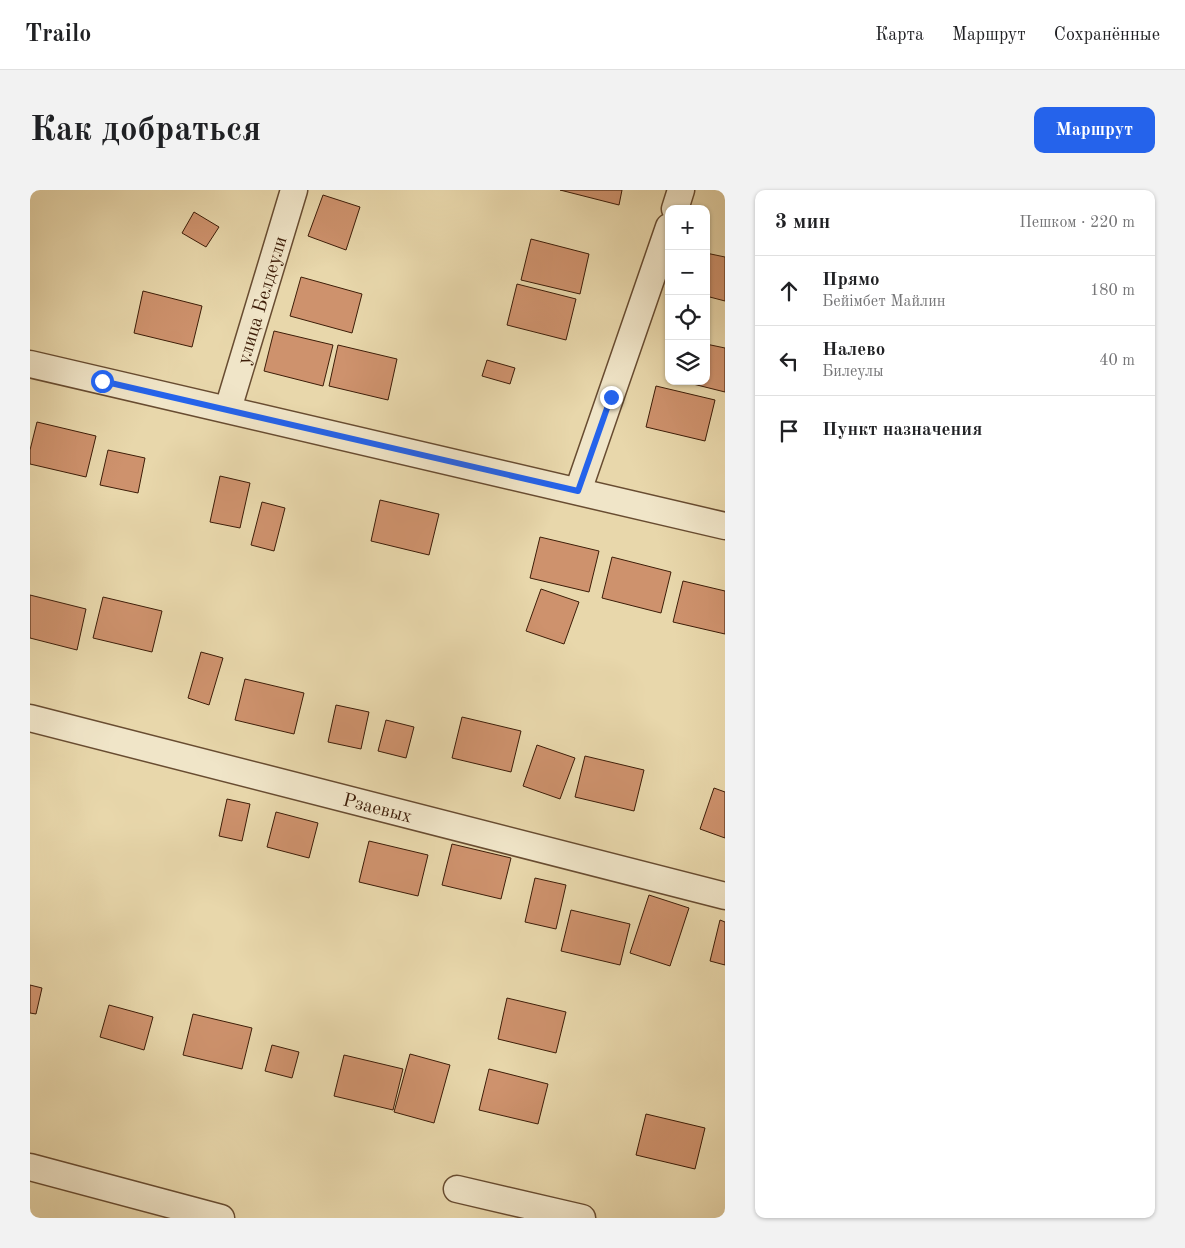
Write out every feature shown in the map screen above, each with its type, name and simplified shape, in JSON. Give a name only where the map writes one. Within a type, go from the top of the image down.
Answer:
[{"type":"street","name":"улица Белдеули","points":[[228,409],[294,190]]},
{"type":"street","points":[[676,205],[681,190]]},
{"type":"street","points":[[578,491],[665,239]]},
{"type":"street","points":[[30,364],[725,526]]},
{"type":"street","name":"Рзаевых","points":[[30,718],[725,896]]},
{"type":"street","points":[[30,1168],[221,1218]]},
{"type":"street","points":[[457,1189],[582,1218]]},
{"type":"building","points":[[560,190],[622,190],[619,205]]},
{"type":"building","points":[[323,195],[360,207],[346,250],[308,236]]},
{"type":"building","points":[[194,212],[219,227],[206,247],[182,233]]},
{"type":"building","points":[[531,239],[589,254],[580,294],[521,280]]},
{"type":"building","points":[[710,254],[725,257],[725,301],[710,297]]},
{"type":"building","points":[[301,277],[362,294],[352,333],[290,316]]},
{"type":"building","points":[[517,284],[576,299],[566,340],[507,325]]},
{"type":"building","points":[[143,291],[202,306],[192,347],[134,333]]},
{"type":"building","points":[[274,331],[333,345],[323,386],[264,371]]},
{"type":"building","points":[[338,345],[397,359],[388,400],[329,386]]},
{"type":"building","points":[[710,345],[725,348],[725,392],[697,385],[710,385]]},
{"type":"building","points":[[487,360],[515,368],[510,384],[482,376]]},
{"type":"building","points":[[656,386],[715,400],[705,441],[646,427]]},
{"type":"building","points":[[37,422],[96,436],[86,477],[30,464],[30,450]]},
{"type":"building","points":[[108,450],[145,458],[138,493],[100,485]]},
{"type":"building","points":[[220,476],[250,483],[240,528],[210,522]]},
{"type":"building","points":[[380,500],[439,514],[429,555],[371,541]]},
{"type":"building","points":[[262,502],[285,508],[274,551],[251,545]]},
{"type":"building","points":[[540,537],[599,551],[589,592],[530,578]]},
{"type":"building","points":[[612,557],[671,572],[661,613],[602,598]]},
{"type":"building","points":[[683,581],[725,591],[725,634],[673,622]]},
{"type":"building","points":[[541,589],[579,602],[564,644],[526,631]]},
{"type":"building","points":[[30,595],[86,609],[77,650],[30,638]]},
{"type":"building","points":[[103,597],[162,611],[152,652],[93,638]]},
{"type":"building","points":[[201,652],[223,658],[209,705],[188,698]]},
{"type":"building","points":[[245,679],[304,693],[294,734],[235,720]]},
{"type":"building","points":[[336,705],[369,712],[361,749],[328,742]]},
{"type":"building","points":[[462,717],[521,731],[511,772],[452,758]]},
{"type":"building","points":[[386,720],[414,727],[406,758],[378,751]]},
{"type":"building","points":[[537,745],[575,758],[560,799],[523,786]]},
{"type":"building","points":[[585,756],[644,770],[634,811],[575,797]]},
{"type":"building","points":[[714,788],[725,792],[725,838],[700,829]]},
{"type":"building","points":[[227,799],[250,804],[242,841],[219,836]]},
{"type":"building","points":[[276,812],[318,823],[309,858],[267,847]]},
{"type":"building","points":[[369,841],[428,855],[418,896],[359,882]]},
{"type":"building","points":[[452,844],[511,858],[501,899],[442,885]]},
{"type":"building","points":[[535,878],[566,885],[556,929],[525,922]]},
{"type":"building","points":[[649,895],[689,908],[670,966],[630,953]]},
{"type":"building","points":[[571,910],[630,924],[620,965],[561,951]]},
{"type":"building","points":[[720,920],[725,922],[725,965],[710,961]]},
{"type":"building","points":[[30,985],[42,988],[36,1014],[30,1013]]},
{"type":"building","points":[[507,998],[566,1012],[556,1053],[498,1039]]},
{"type":"building","points":[[109,1005],[153,1017],[144,1050],[100,1037]]},
{"type":"building","points":[[193,1014],[252,1028],[242,1069],[183,1055]]},
{"type":"building","points":[[272,1045],[299,1052],[292,1078],[265,1071]]},
{"type":"building","points":[[410,1054],[450,1065],[434,1123],[394,1112]]},
{"type":"building","points":[[344,1055],[403,1069],[393,1110],[334,1096]]},
{"type":"building","points":[[489,1069],[548,1084],[538,1124],[479,1110]]},
{"type":"building","points":[[646,1114],[705,1128],[695,1169],[636,1155]]},
{"type":"route","points":[[102,381],[578,491],[611,397]]}]
